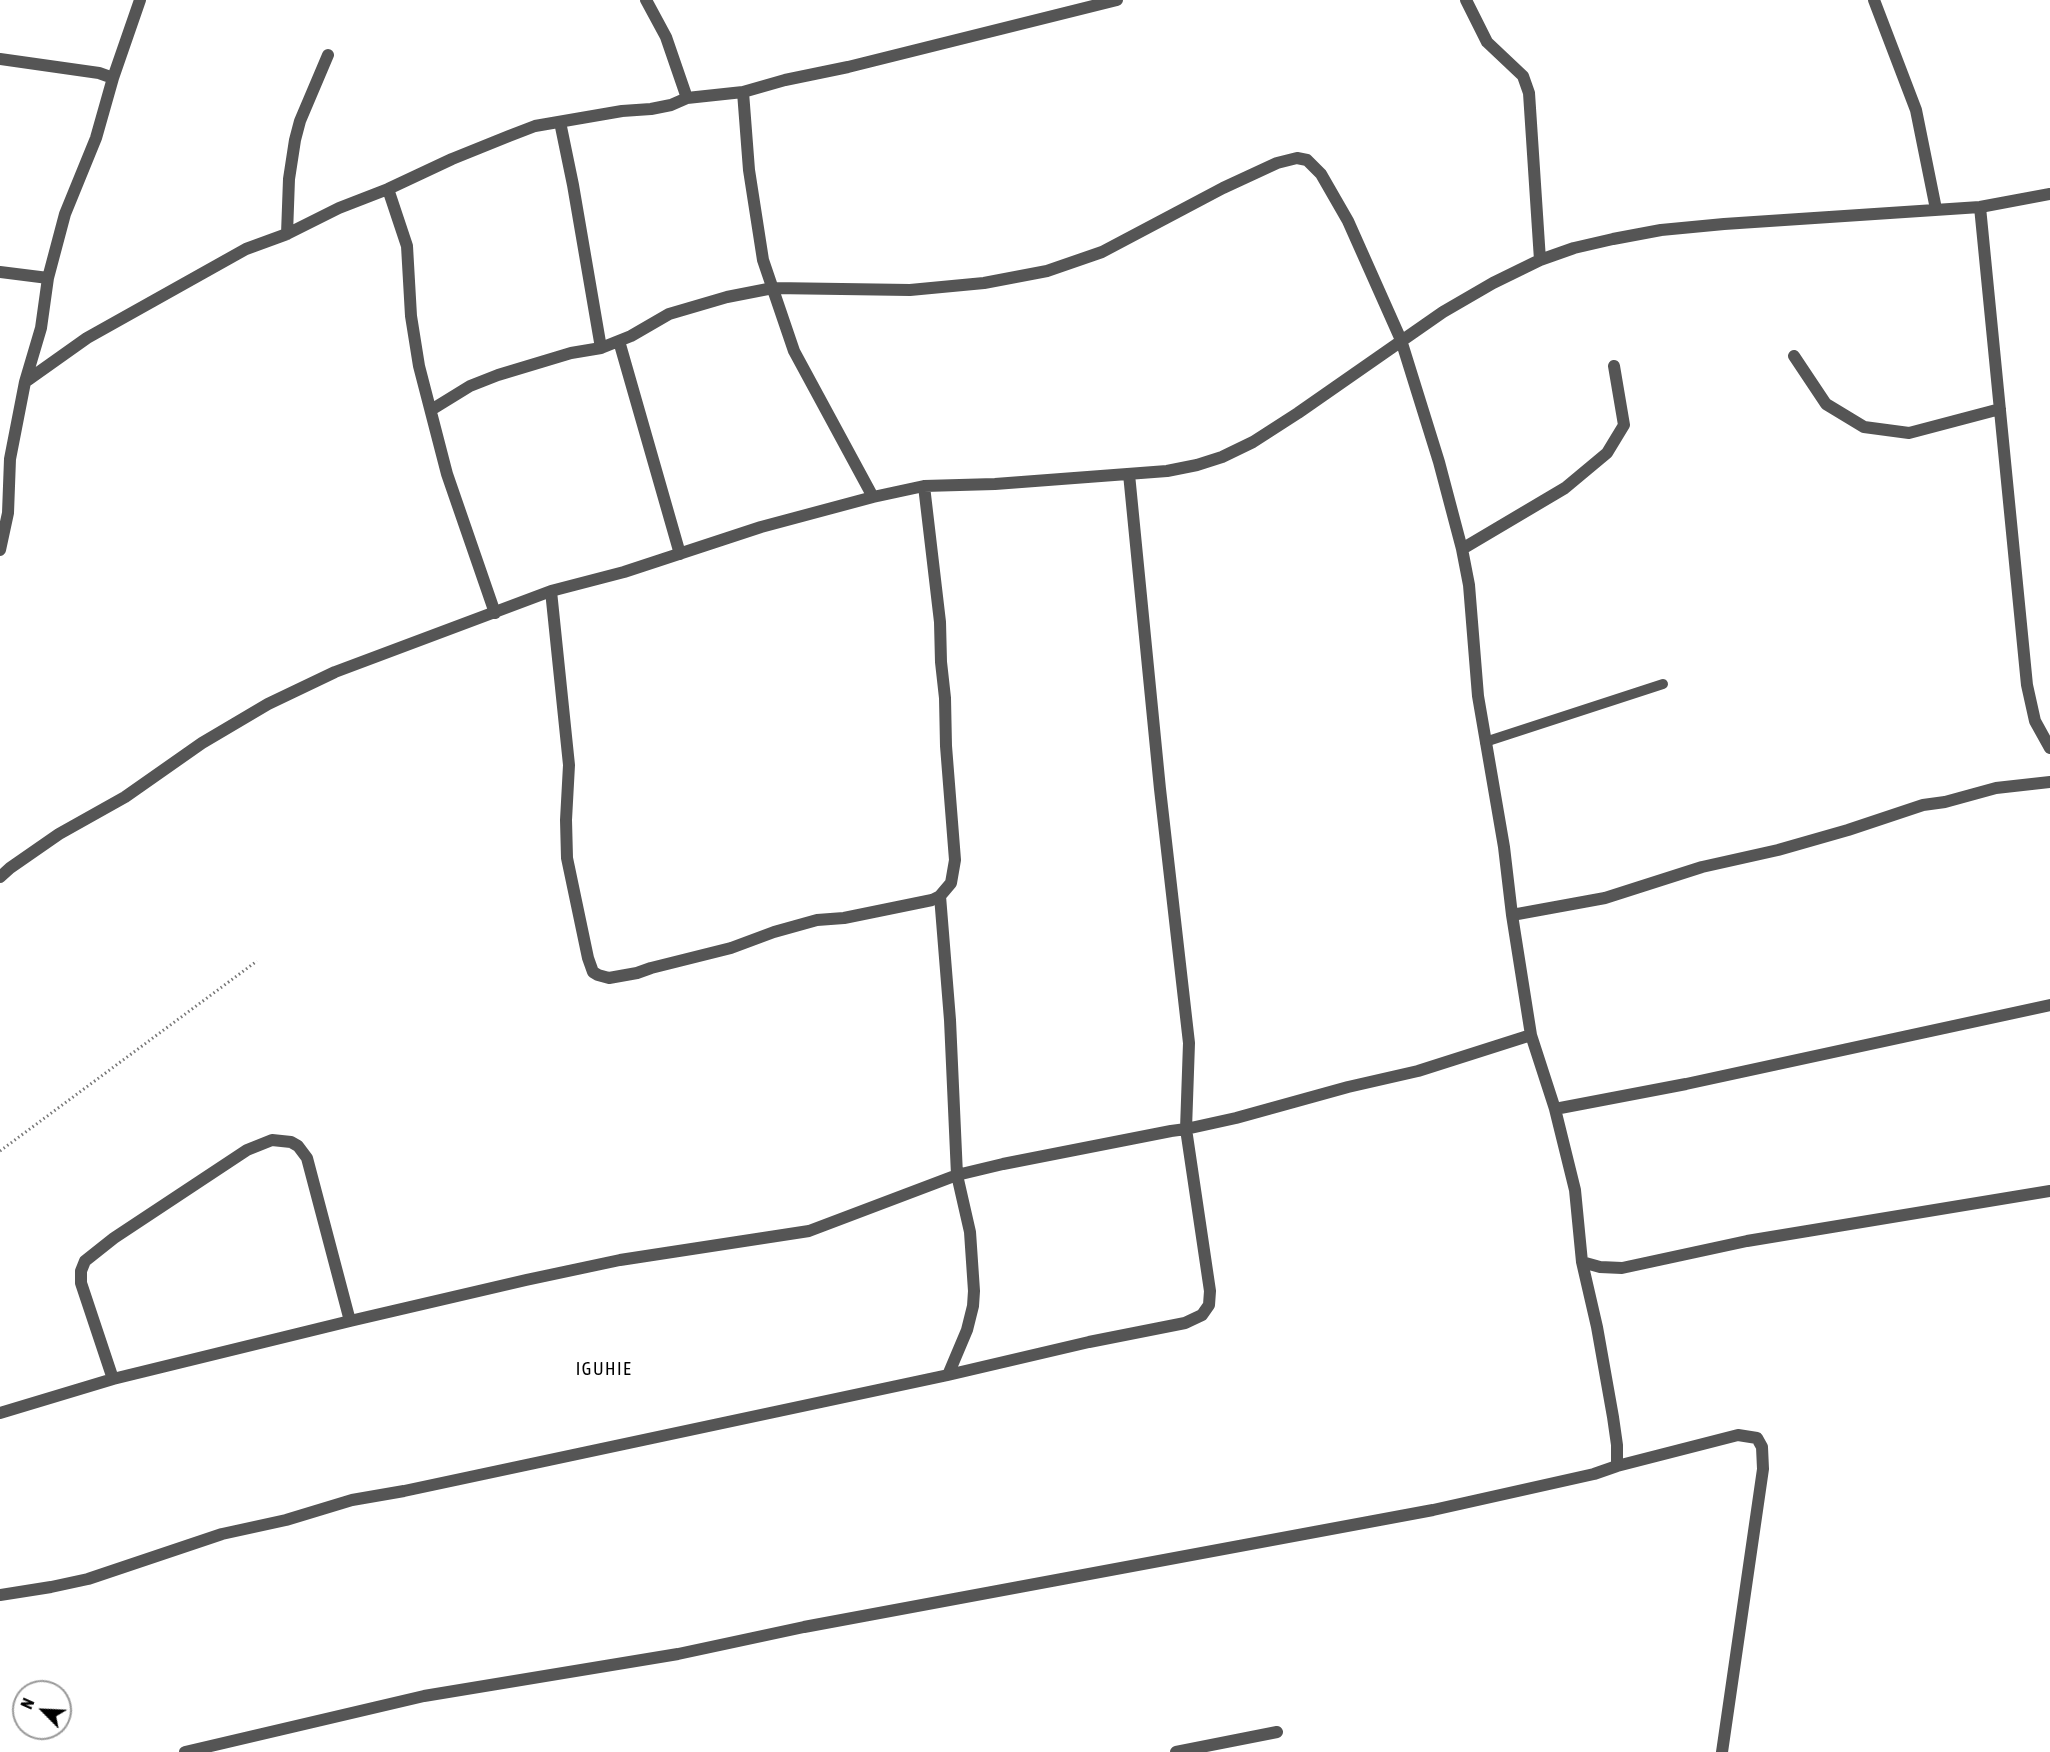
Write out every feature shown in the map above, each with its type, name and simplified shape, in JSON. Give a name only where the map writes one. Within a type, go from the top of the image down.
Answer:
[{"type":"street","points":[[0,550],[8,513],[5,459],[40,328],[48,278],[65,214],[96,138],[112,78],[140,0]]},
{"type":"street","points":[[646,0],[666,37],[687,98]]},
{"type":"street","points":[[25,382],[87,338],[246,249],[287,234],[339,208],[535,126],[622,111],[661,107],[687,98],[743,92],[1117,0]]},
{"type":"street","points":[[1466,0],[1486,42],[1523,76],[1529,93],[1540,260]]},
{"type":"street","points":[[1874,0],[1916,110],[1936,209]]},
{"type":"street","points":[[287,234],[289,179],[295,140],[300,121],[328,55]]},
{"type":"street","points":[[0,58],[99,72],[112,78]]},
{"type":"street","points":[[743,92],[747,124],[747,151],[763,260],[794,351],[873,497]]},
{"type":"street","points":[[560,122],[601,348]]},
{"type":"street","points":[[430,410],[470,386],[498,375],[571,353],[601,348],[636,334],[669,314],[728,297],[773,288],[910,290],[984,283],[1047,271],[1102,252],[1223,188],[1276,163],[1297,158],[1307,160],[1321,174],[1348,220],[1401,340],[1439,462],[1462,549],[1469,585],[1473,643],[1485,742],[1504,847],[1512,915],[1532,1035],[1555,1109],[1575,1190],[1582,1262],[1597,1327],[1613,1417],[1617,1466]]},
{"type":"street","points":[[388,189],[407,246],[414,338],[430,410],[447,474],[495,614]]},
{"type":"street","points":[[0,877],[59,834],[125,797],[202,742],[268,704],[335,672],[495,614],[551,591],[624,572],[761,527],[873,497],[924,486],[995,484],[1167,471],[1222,457],[1298,413],[1443,312],[1540,260],[1603,241],[1661,230],[1980,207],[2050,195]]},
{"type":"street","points":[[1980,207],[2027,685],[2035,721],[2050,748]]},
{"type":"street","points":[[0,272],[48,278]]},
{"type":"street","points":[[619,341],[680,554]]},
{"type":"street","points":[[1794,357],[1826,404],[1864,427],[1909,433],[2000,409]]},
{"type":"street","points":[[1462,549],[1565,488],[1607,453],[1624,424],[1614,366]]},
{"type":"street","points":[[0,1596],[88,1579],[222,1534],[286,1520],[352,1500],[404,1491],[948,1375],[1089,1342],[1185,1323],[1202,1315],[1209,1305],[1210,1291],[1186,1129],[1189,1043],[1160,789],[1129,474]]},
{"type":"street","points":[[551,591],[569,765],[566,820],[567,858],[593,972],[609,978],[637,974],[651,968],[731,948],[816,920],[844,918],[932,900],[940,896],[951,883],[955,860],[946,746],[940,622],[924,486]]},
{"type":"street","points":[[1512,915],[1605,898],[1702,867],[1778,850],[1848,830],[1923,805],[1944,802],[1996,788],[2050,782]]},
{"type":"street","points":[[940,896],[950,1020],[957,1176],[970,1232],[974,1291],[967,1330],[948,1375]]},
{"type":"street","points":[[1555,1109],[1686,1084],[2050,1005]]},
{"type":"street","points":[[0,1413],[113,1379],[350,1321],[620,1260],[809,1231],[957,1176],[1003,1164],[1236,1118],[1347,1087],[1418,1071],[1532,1035]]},
{"type":"street","points":[[113,1379],[81,1283],[81,1271],[85,1261],[114,1238],[247,1150],[272,1140],[291,1142],[298,1146],[307,1158],[350,1321]]},
{"type":"street","points":[[1582,1262],[1611,1269],[1747,1241],[2050,1191]]},
{"type":"street","points":[[185,1752],[424,1696],[678,1654],[804,1627],[1433,1510],[1594,1474],[1738,1435],[1757,1438],[1762,1447],[1762,1480],[1722,1752]]},
{"type":"street","points":[[1176,1752],[1277,1732]]},
{"type":"lane","points":[[1485,742],[1663,684]]},
{"type":"path","points":[[0,1150],[257,961]]},
{"type":"district","name":"IGUHIE","points":[[604,1369]]}]
